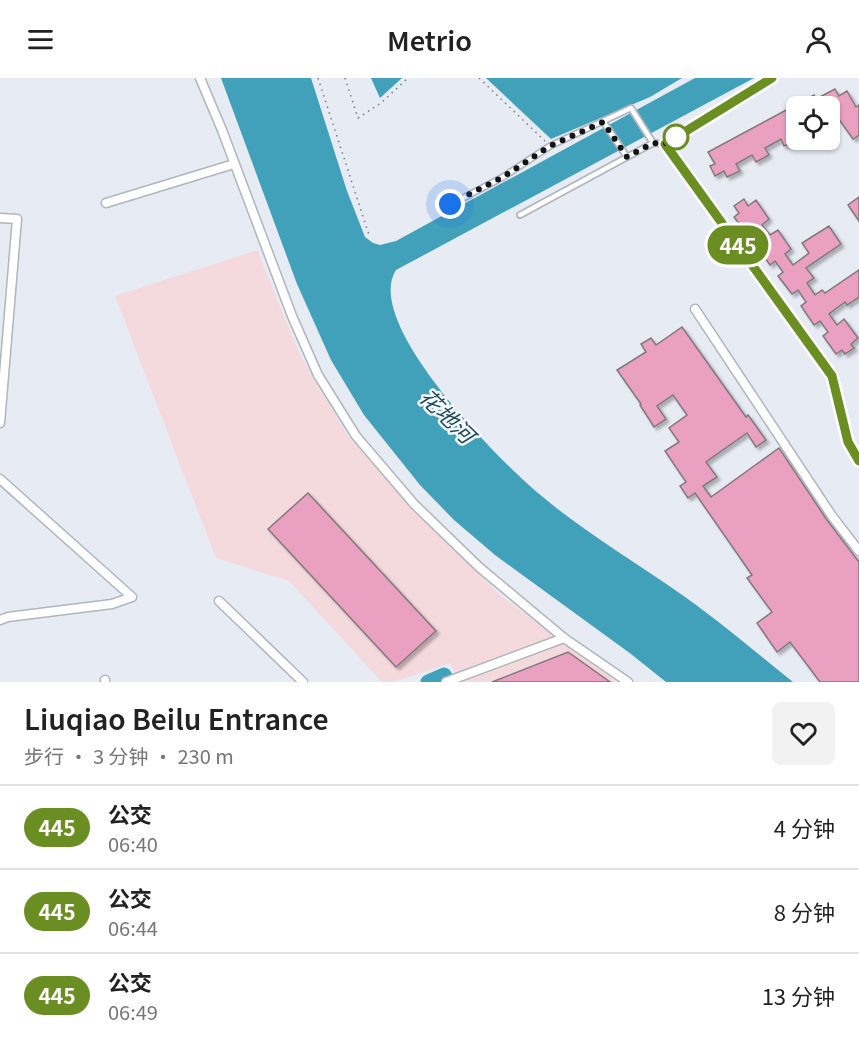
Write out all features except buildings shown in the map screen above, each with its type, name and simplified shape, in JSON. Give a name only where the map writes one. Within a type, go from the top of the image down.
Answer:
[{"type":"street","points":[[200,78],[292,316],[318,375],[356,436],[414,504],[471,559],[564,638],[628,682]]},
{"type":"street","points":[[665,144],[832,376],[848,442],[859,461]]},
{"type":"street","points":[[106,203],[234,164]]},
{"type":"street","points":[[0,218],[17,219],[0,423]]},
{"type":"street","points":[[694,309],[832,516],[859,551]]},
{"type":"street","points":[[0,479],[132,597],[112,604],[8,617],[0,620]]},
{"type":"street","points":[[219,601],[303,682]]},
{"type":"street","points":[[450,681],[564,638]]},
{"type":"lane","points":[[520,215],[653,143],[665,144],[772,78]]},
{"type":"lane","points":[[450,204],[503,177],[550,146],[631,108],[653,143]]},
{"type":"lane","points":[[603,122],[627,157]]},
{"type":"path","points":[[318,78],[369,235]]},
{"type":"path","points":[[345,78],[358,118],[381,103],[408,78]]},
{"type":"path","points":[[478,78],[550,146]]},
{"type":"shaded area","points":[[257,250],[300,355],[348,436],[403,498],[500,595],[617,682],[459,682],[450,663],[394,682],[382,682],[289,581],[216,558],[115,296]]},
{"type":"water","name":"花地河","points":[[221,78],[311,78],[347,191],[365,237],[380,245],[396,241],[695,78],[754,78],[396,270],[391,293],[398,323],[416,355],[467,422],[519,476],[571,519],[705,612],[793,682],[666,682],[495,555],[454,520],[420,485],[364,415],[331,360],[297,284]]},
{"type":"water","points":[[371,78],[402,78],[380,98]]},
{"type":"water","points":[[486,78],[682,78],[650,97],[551,139]]},
{"type":"waterway","points":[[428,682],[444,675],[448,682]]},
{"type":"bus line","name":"445","points":[[772,78],[665,144],[832,376],[850,449],[859,461]]},
{"type":"route","points":[[450,204],[503,177],[550,146],[603,122],[627,157],[653,143],[665,144],[683,132],[676,137]]}]
